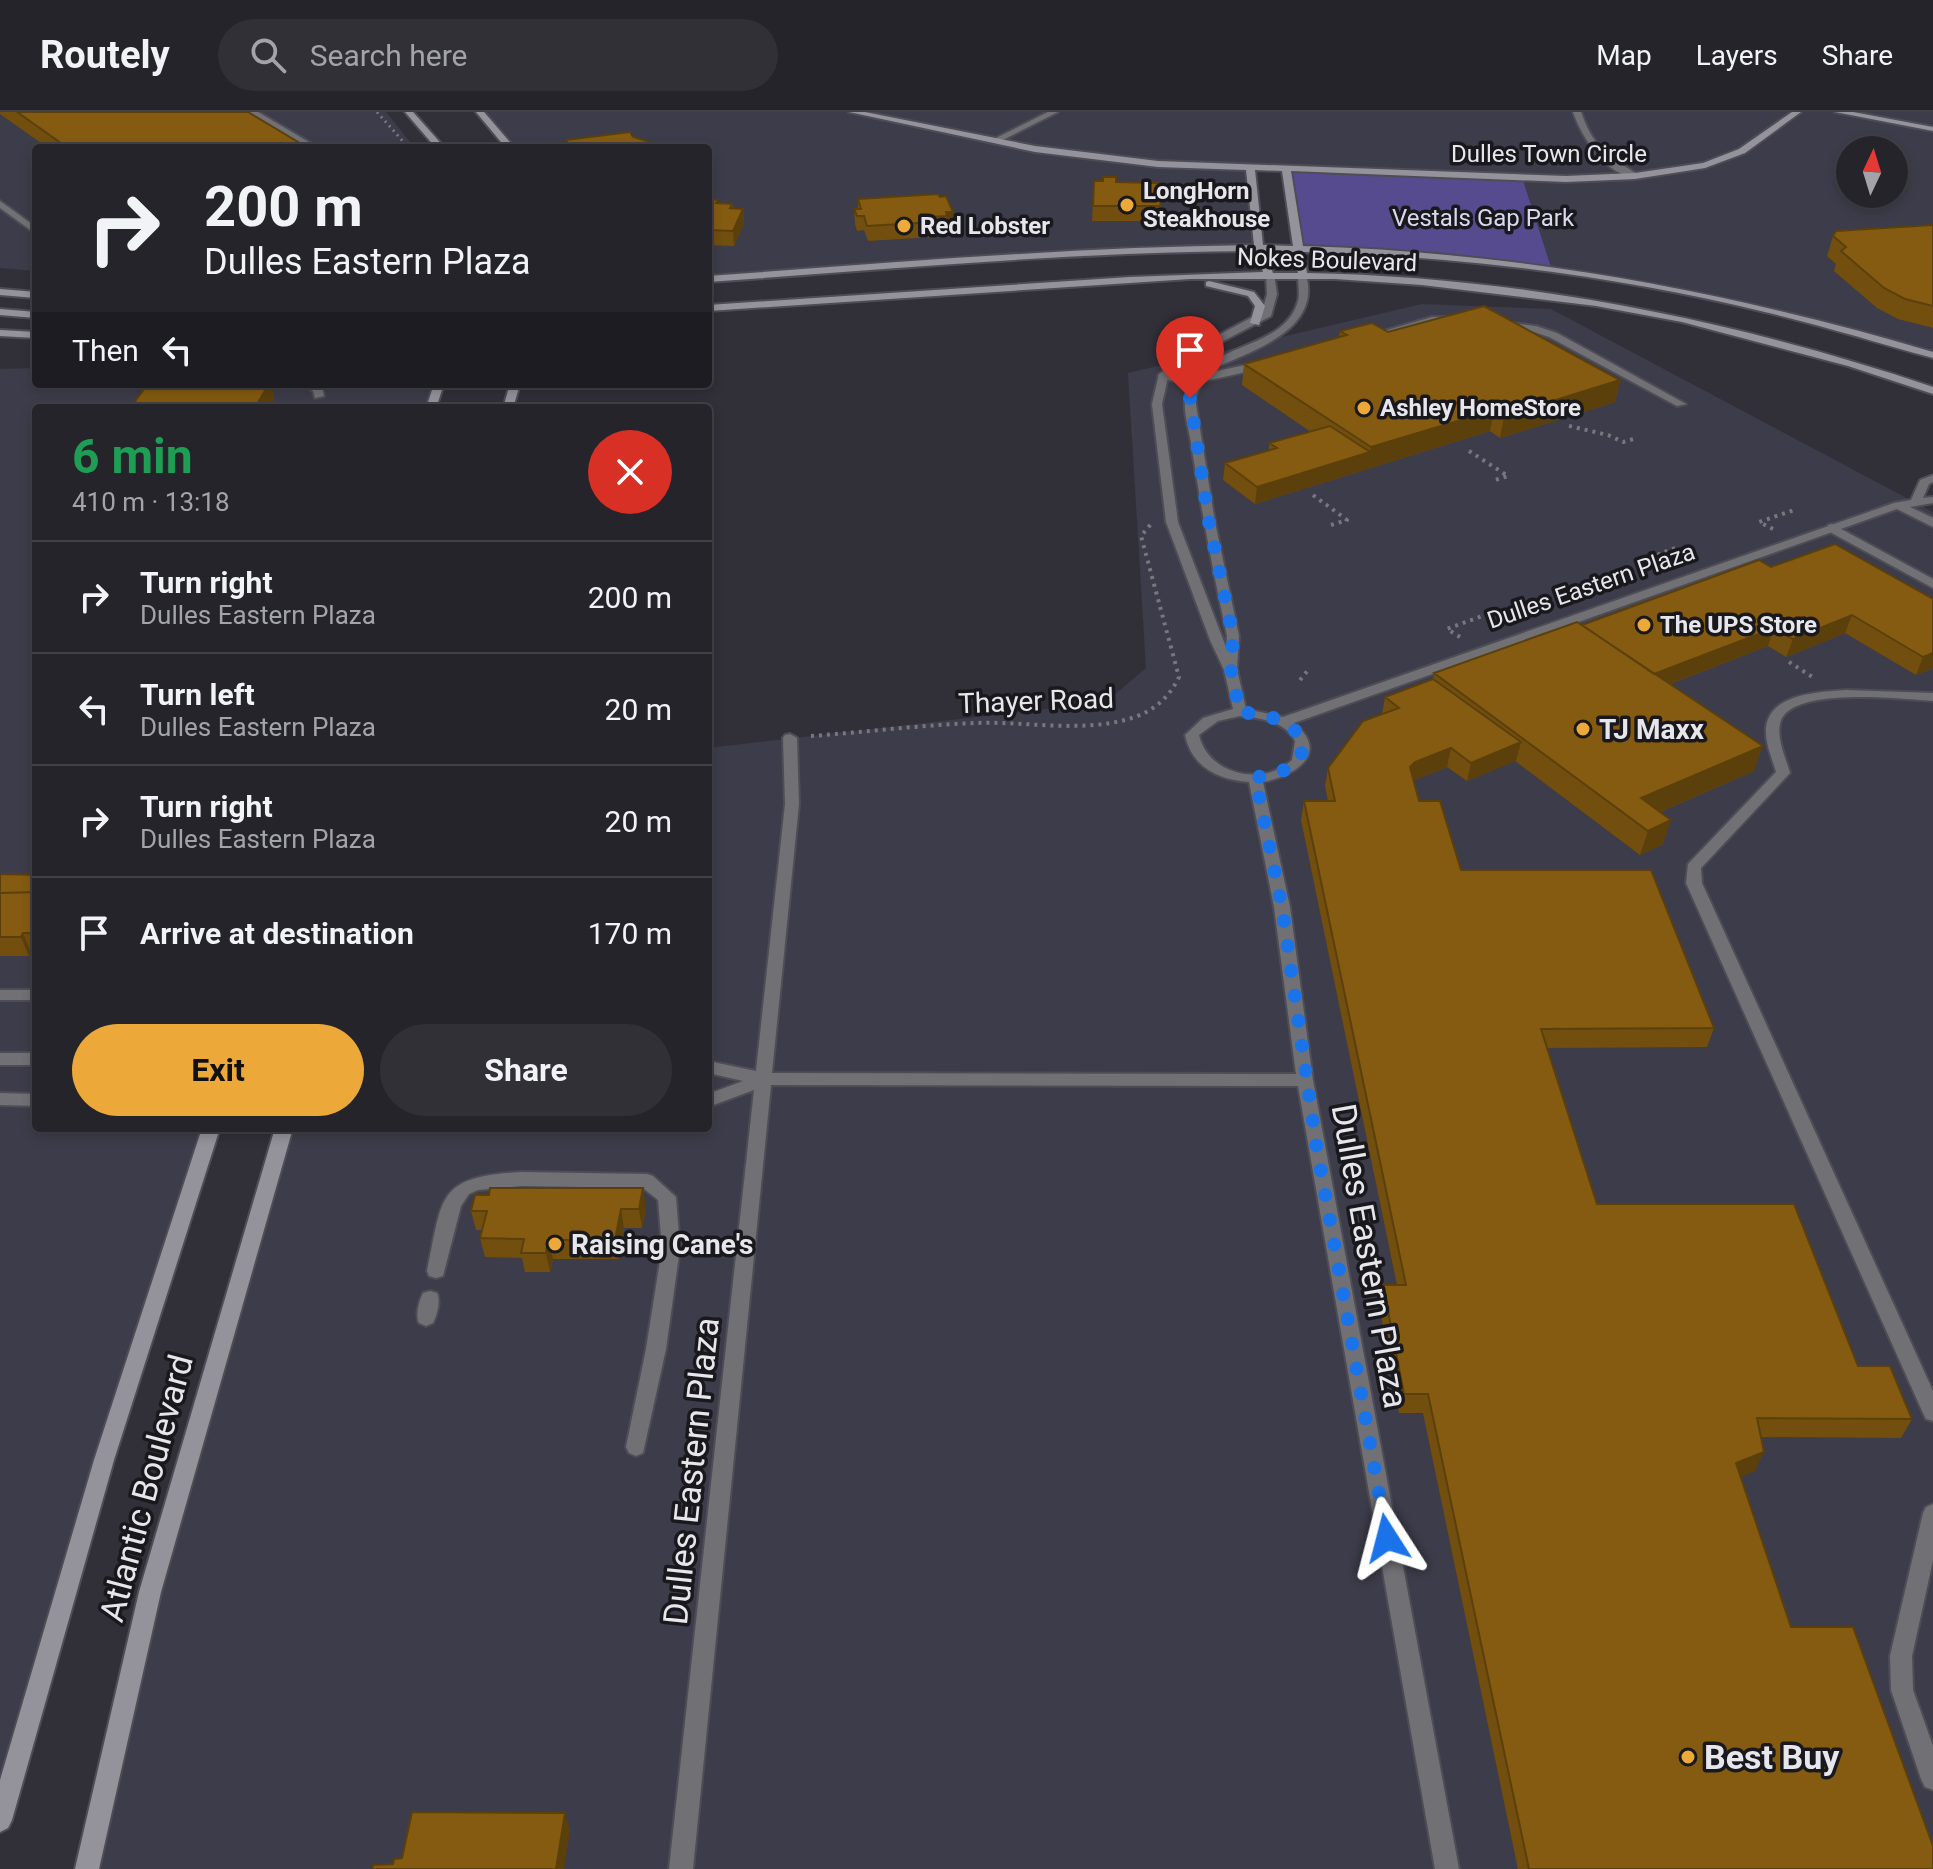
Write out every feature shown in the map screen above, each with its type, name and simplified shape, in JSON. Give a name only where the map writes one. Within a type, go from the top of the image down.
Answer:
[{"type":"main road","points":[[409,112],[437,144]]},
{"type":"main road","points":[[480,112],[508,144]]},
{"type":"main road","name":"Dulles Town Circle","points":[[853,112],[994,141],[1104,158],[1250,168],[1566,179],[1635,176],[1727,158],[1757,143],[1797,112]]},
{"type":"main road","points":[[1839,112],[1933,129]]},
{"type":"main road","points":[[1881,112],[1933,120]]},
{"type":"main road","points":[[1250,168],[1259,248],[1269,275]]},
{"type":"main road","points":[[1286,169],[1303,277]]},
{"type":"main road","name":"Nokes Boulevard","points":[[712,279],[1109,252],[1259,248],[1462,259],[1643,284],[1781,313],[1933,355]]},
{"type":"main road","name":"Nokes Boulevard","points":[[712,308],[1152,278],[1303,277],[1502,291],[1647,314],[1814,353],[1933,391]]},
{"type":"main road","points":[[1152,278],[1241,289],[1251,294],[1260,306],[1255,323]]},
{"type":"main road","points":[[0,292],[32,295]]},
{"type":"main road","points":[[0,312],[32,315]]},
{"type":"main road","points":[[0,333],[32,335]]},
{"type":"main road","name":"Atlantic Boulevard","points":[[0,1820],[104,1460],[210,1132]]},
{"type":"main road","name":"Atlantic Boulevard","points":[[87,1869],[153,1581],[283,1132]]},
{"type":"street","points":[[252,112],[308,144]]},
{"type":"street","points":[[994,141],[1054,112]]},
{"type":"street","points":[[1577,112],[1586,141],[1603,159],[1635,176]]},
{"type":"street","points":[[0,204],[32,228]]},
{"type":"street","points":[[1240,712],[1231,670],[1216,640],[1172,522],[1157,404],[1163,376],[1202,348],[1255,323],[1267,314],[1270,306],[1269,275]]},
{"type":"street","points":[[1231,670],[1233,636],[1209,522],[1190,398],[1206,368],[1270,338],[1294,320],[1304,300],[1303,277]]},
{"type":"street","points":[[1356,340],[1432,320],[1468,321]]},
{"type":"street","points":[[1493,324],[1536,329],[1553,335],[1681,404]]},
{"type":"street","points":[[1163,376],[1198,378],[1271,362]]},
{"type":"street","points":[[316,388],[319,396]]},
{"type":"street","points":[[1916,501],[1924,482],[1933,478]]},
{"type":"street","name":"Dulles Eastern Plaza","points":[[1283,722],[1898,505],[1933,500]]},
{"type":"street","points":[[1898,505],[1933,523]]},
{"type":"street","points":[[1832,528],[1933,584]]},
{"type":"street","points":[[1933,697],[1814,696],[1789,703],[1777,713],[1773,723],[1783,773],[1693,867],[1694,883],[1933,1413]]},
{"type":"street","points":[[1240,712],[1263,714],[1283,722],[1297,733],[1304,747],[1300,760],[1287,771],[1255,777],[1220,772],[1202,762],[1192,749],[1192,735],[1201,723],[1218,715],[1240,712]]},
{"type":"street","name":"Dulles Eastern Plaza","points":[[681,1869],[792,804],[790,738]]},
{"type":"street","name":"Dulles Eastern Plaza","points":[[1255,777],[1282,907],[1305,1080],[1447,1869]]},
{"type":"street","points":[[0,995],[32,995]]},
{"type":"street","points":[[0,1059],[32,1059]]},
{"type":"street","name":"Dulles Eastern Plaza","points":[[712,1068],[764,1079],[1305,1080]]},
{"type":"street","name":"Dulles Eastern Plaza","points":[[712,1099],[764,1079]]},
{"type":"street","points":[[0,1099],[32,1100]]},
{"type":"street","points":[[436,1271],[453,1202],[465,1187],[491,1179],[647,1181],[667,1197],[671,1248],[656,1349],[636,1447]]},
{"type":"street","points":[[426,1318],[430,1298]]},
{"type":"street","points":[[1933,1513],[1901,1656],[1902,1690],[1933,1779]]},
{"type":"path","points":[[377,112],[405,144]]},
{"type":"path","points":[[1569,426],[1608,435],[1623,442],[1637,438]]},
{"type":"path","points":[[1469,451],[1508,476],[1492,481]]},
{"type":"path","points":[[1313,495],[1347,520],[1331,525]]},
{"type":"path","name":"Thayer Road","points":[[790,738],[975,723],[1094,722],[1134,717],[1156,706],[1170,696],[1179,677],[1141,536],[1148,524],[1172,522]]},
{"type":"path","points":[[1300,680],[1309,673]]},
{"type":"shaded area","points":[[0,112],[386,112],[412,144],[32,144],[32,271],[0,268]]},
{"type":"shaded area","points":[[480,112],[1933,112],[1933,355],[1735,302],[1552,270],[1522,177],[1251,168],[1259,248],[1196,249],[712,279],[712,144],[508,144]]},
{"type":"shaded area","points":[[1422,304],[1551,309],[1933,512],[1933,1869],[87,1869],[283,1132],[712,1132],[712,748],[1106,702],[1146,668],[1128,373]]},
{"type":"shaded area","points":[[32,368],[32,388],[438,388],[432,404],[32,404],[32,1132],[210,1132],[0,1820],[0,369]]},
{"type":"green space","name":"Vestals Gap Park","points":[[1286,169],[1522,177],[1552,270],[1297,249]]},
{"type":"building","points":[[17,112],[248,112],[301,144],[62,144]]},
{"type":"building","points":[[630,132],[633,137],[647,141],[644,144],[568,144],[566,140]]},
{"type":"building","points":[[1103,177],[1116,177],[1116,182],[1158,183],[1162,186],[1160,206],[1093,206],[1094,181],[1103,181]]},
{"type":"building","points":[[938,194],[940,197],[946,196],[953,212],[946,212],[947,216],[932,217],[934,222],[867,226],[864,216],[857,216],[854,209],[861,209],[858,199]]},
{"type":"building","points":[[712,199],[718,200],[716,203],[732,204],[730,208],[743,209],[733,231],[712,230]]},
{"type":"building","points":[[1933,225],[1933,306],[1905,299],[1884,288],[1841,251],[1846,247],[1833,236],[1836,231]]},
{"type":"building","points":[[1484,306],[1620,380],[1504,416],[1494,410],[1371,447],[1244,364],[1347,335],[1340,331],[1372,323],[1388,332]]},
{"type":"building","points":[[145,388],[267,388],[257,404],[134,403]]},
{"type":"building","points":[[1330,426],[1370,452],[1257,487],[1225,463],[1277,448],[1269,443]]},
{"type":"building","points":[[1835,544],[1933,599],[1933,653],[1923,657],[1852,615],[1793,639],[1774,628],[1654,674],[1582,625],[1759,560],[1771,567]]},
{"type":"building","name":"TJ Maxx","points":[[1577,622],[1763,746],[1641,798],[1671,820],[1648,831],[1434,673]]},
{"type":"building","points":[[1433,679],[1521,742],[1471,763],[1451,748],[1415,762],[1410,767],[1419,801],[1440,801],[1461,870],[1651,870],[1714,1028],[1541,1029],[1597,1204],[1794,1204],[1858,1366],[1890,1366],[1912,1419],[1757,1418],[1764,1452],[1736,1463],[1791,1627],[1853,1627],[1933,1846],[1933,1869],[1529,1869],[1428,1394],[1404,1394],[1383,1285],[1406,1285],[1304,801],[1335,801],[1328,768],[1363,721],[1399,708],[1385,697]]},
{"type":"building","points":[[0,874],[32,875],[32,892],[0,893]]},
{"type":"building","points":[[32,892],[32,933],[23,933],[21,937],[0,937],[0,893]]},
{"type":"building","points":[[490,1188],[643,1188],[639,1209],[621,1209],[615,1240],[548,1240],[546,1253],[521,1253],[524,1239],[480,1238],[487,1211],[471,1211],[475,1195],[489,1195]]},
{"type":"building","points":[[412,1812],[565,1813],[556,1869],[372,1869],[373,1865],[393,1864],[394,1859],[402,1858]]},
{"type":"place","name":"LongHorn Steakhouse","points":[[1127,205]]},
{"type":"place","name":"Red Lobster","points":[[904,226]]},
{"type":"place","name":"Ashley HomeStore","points":[[1364,408]]},
{"type":"place","name":"The UPS Store","points":[[1644,625]]},
{"type":"place","name":"TJ Maxx","points":[[1583,729]]},
{"type":"place","name":"Raising Cane's","points":[[555,1244]]},
{"type":"place","name":"Best Buy","points":[[1688,1757]]},
{"type":"route","points":[[1190,398],[1209,522],[1233,636],[1231,670],[1240,712],[1263,714],[1283,722],[1297,733],[1304,747],[1300,760],[1287,771],[1255,777],[1282,907],[1296,1024],[1387,1538]]}]
